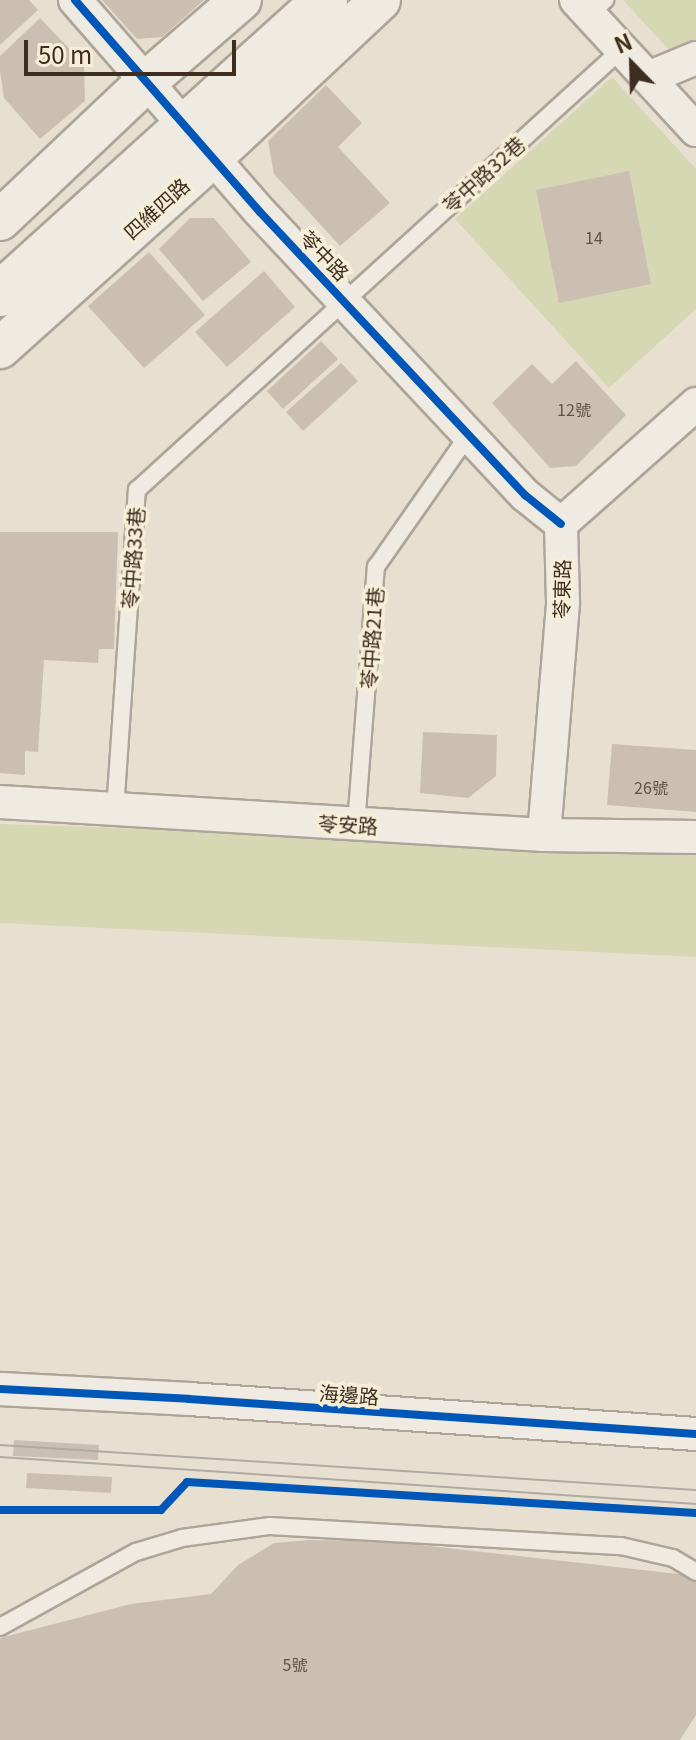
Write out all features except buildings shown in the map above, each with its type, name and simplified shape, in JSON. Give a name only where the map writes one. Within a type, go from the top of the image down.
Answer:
[{"type":"main road","name":"四維四路","points":[[0,294],[200,143],[325,0]]},
{"type":"street","name":"苓中路","points":[[75,0],[260,212],[345,298],[525,495],[561,524]]},
{"type":"street","points":[[0,220],[147,81],[241,0]]},
{"type":"street","name":"四維四路","points":[[0,348],[200,143],[380,0]]},
{"type":"street","points":[[590,5],[622,49],[696,130]]},
{"type":"street","points":[[648,78],[696,58]]},
{"type":"street","points":[[561,524],[696,404]]},
{"type":"street","name":"苓東路","points":[[544,835],[563,602],[561,524]]},
{"type":"street","name":"苓安路","points":[[0,802],[544,835],[696,837]]},
{"type":"street","name":"海邊路","points":[[0,1389],[696,1434]]},
{"type":"lane","name":"苓中路32巷","points":[[345,298],[622,49]]},
{"type":"lane","name":"苓中路33巷","points":[[115,811],[137,490],[345,298]]},
{"type":"lane","name":"苓中路21巷","points":[[356,825],[376,567],[470,433]]},
{"type":"lane","points":[[0,1627],[136,1552],[182,1538],[270,1526],[621,1546],[673,1558],[696,1572]]},
{"type":"green space","points":[[623,0],[696,0],[696,44],[671,52]]},
{"type":"green space","points":[[612,77],[696,169],[696,309],[609,388],[455,219]]},
{"type":"green space","points":[[0,824],[696,847],[696,957],[0,923]]},
{"type":"tram line","points":[[0,1445],[696,1490]]},
{"type":"tram line","points":[[0,1457],[696,1504]]},
{"type":"cycle path","points":[[75,0],[260,212],[525,495],[561,524]]},
{"type":"cycle path","points":[[0,1389],[696,1434]]},
{"type":"cycle path","points":[[0,1510],[161,1510],[187,1482],[696,1513]]}]
